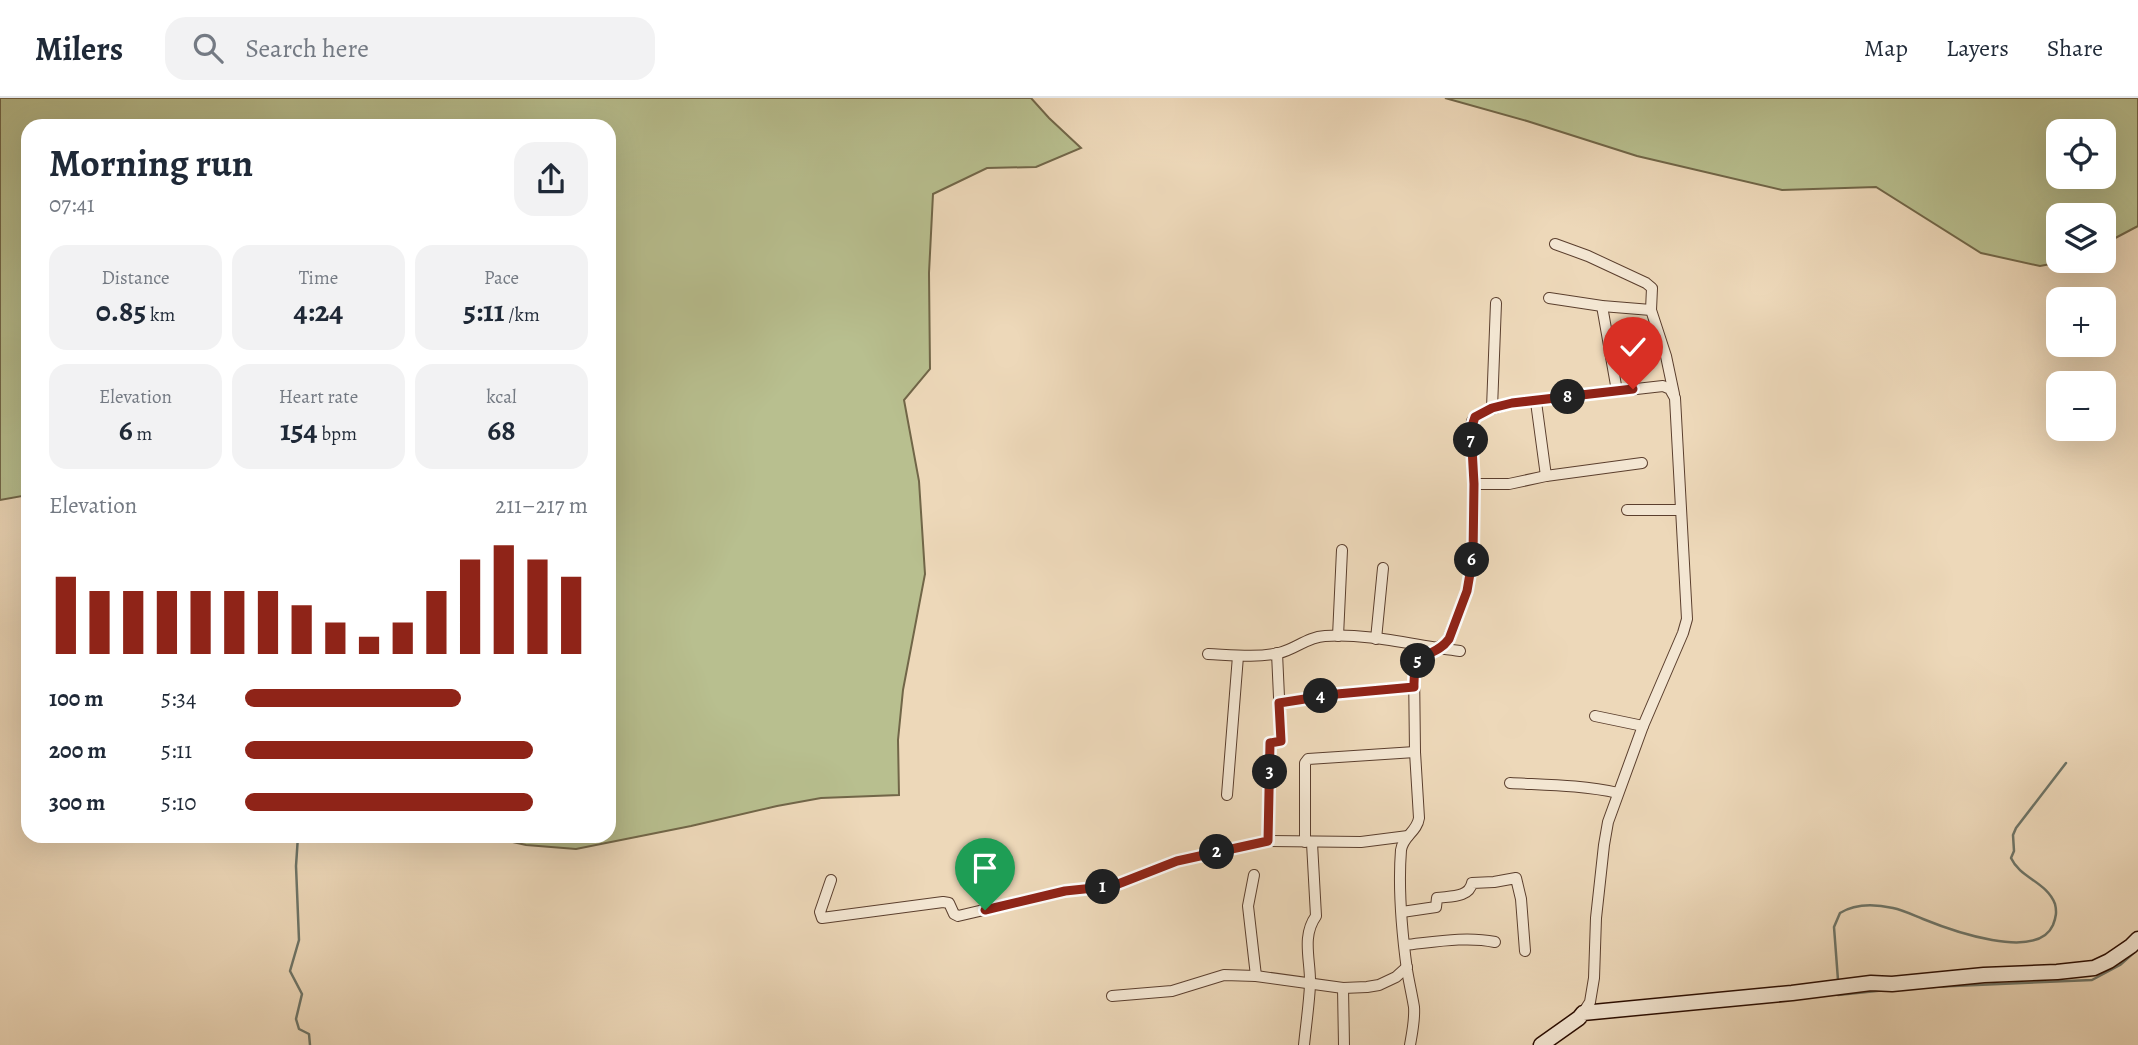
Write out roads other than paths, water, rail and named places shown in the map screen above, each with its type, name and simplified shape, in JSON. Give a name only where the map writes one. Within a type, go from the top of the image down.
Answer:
[{"type":"street","points":[[1541,1045],[1579,1018],[1590,1002],[1594,978],[1596,918],[1608,822],[1643,726],[1687,619],[1675,398],[1666,356],[1651,310],[1651,288],[1646,283],[1588,256],[1555,244]]},
{"type":"street","points":[[1549,298],[1651,310]]},
{"type":"street","points":[[1492,408],[1496,303]]},
{"type":"street","points":[[1602,306],[1617,391]]},
{"type":"street","points":[[1410,1045],[1414,1008],[1402,912],[1401,851],[1402,845],[1416,828],[1419,818],[1414,668],[1417,662],[1449,639],[1467,591],[1473,556],[1472,421],[1478,414],[1512,403],[1617,391],[1663,386],[1670,389],[1675,398]]},
{"type":"street","points":[[1536,402],[1546,476]]},
{"type":"street","points":[[1474,484],[1509,484],[1546,476],[1642,463]]},
{"type":"street","points":[[1627,509],[1681,510]]},
{"type":"street","points":[[1338,636],[1342,550]]},
{"type":"street","points":[[1376,639],[1383,568]]},
{"type":"street","points":[[1209,654],[1238,656],[1277,653],[1314,637],[1338,636],[1460,651]]},
{"type":"street","points":[[1268,841],[1270,743],[1281,741],[1277,653]]},
{"type":"street","points":[[1227,795],[1238,656]]},
{"type":"street","points":[[1279,703],[1337,694],[1414,687]]},
{"type":"street","points":[[1595,716],[1643,726]]},
{"type":"street","points":[[1304,1045],[1310,983],[1307,939],[1310,924],[1316,916],[1305,763],[1312,754],[1415,752]]},
{"type":"street","points":[[1510,783],[1580,786],[1618,793]]},
{"type":"street","points":[[831,880],[820,912],[822,918],[943,902],[949,903],[954,914],[958,916],[1065,891],[1113,886],[1186,859],[1268,841],[1360,842],[1409,836]]},
{"type":"street","points":[[1254,875],[1248,906],[1256,976]]},
{"type":"street","points":[[1402,912],[1436,907],[1437,898],[1466,894],[1472,883],[1516,878],[1521,899],[1525,951]]},
{"type":"street","points":[[1583,1013],[1871,983],[1892,984],[2094,968],[2109,961],[2138,939]]},
{"type":"street","points":[[1405,945],[1461,940],[1495,942]]},
{"type":"street","points":[[1112,996],[1172,991],[1224,975],[1256,976],[1343,988],[1379,985],[1396,977],[1407,967]]},
{"type":"street","points":[[1343,988],[1343,1045]]},
{"type":"waterway","points":[[1838,980],[1834,927],[1840,913],[1859,906],[1897,909],[1952,930],[1992,940],[2030,941],[2044,936],[2053,925],[2055,904],[2046,890],[2015,865],[2011,858],[2014,851],[2013,835],[2066,763]]},
{"type":"waterway","points":[[298,843],[299,940],[290,971],[302,994],[296,1019],[299,1029],[309,1034],[310,1045]]},
{"type":"waterway","points":[[1931,987],[2092,980],[2120,965],[2138,949]]},
{"type":"waterway","points":[[1838,993],[1886,990]]}]
